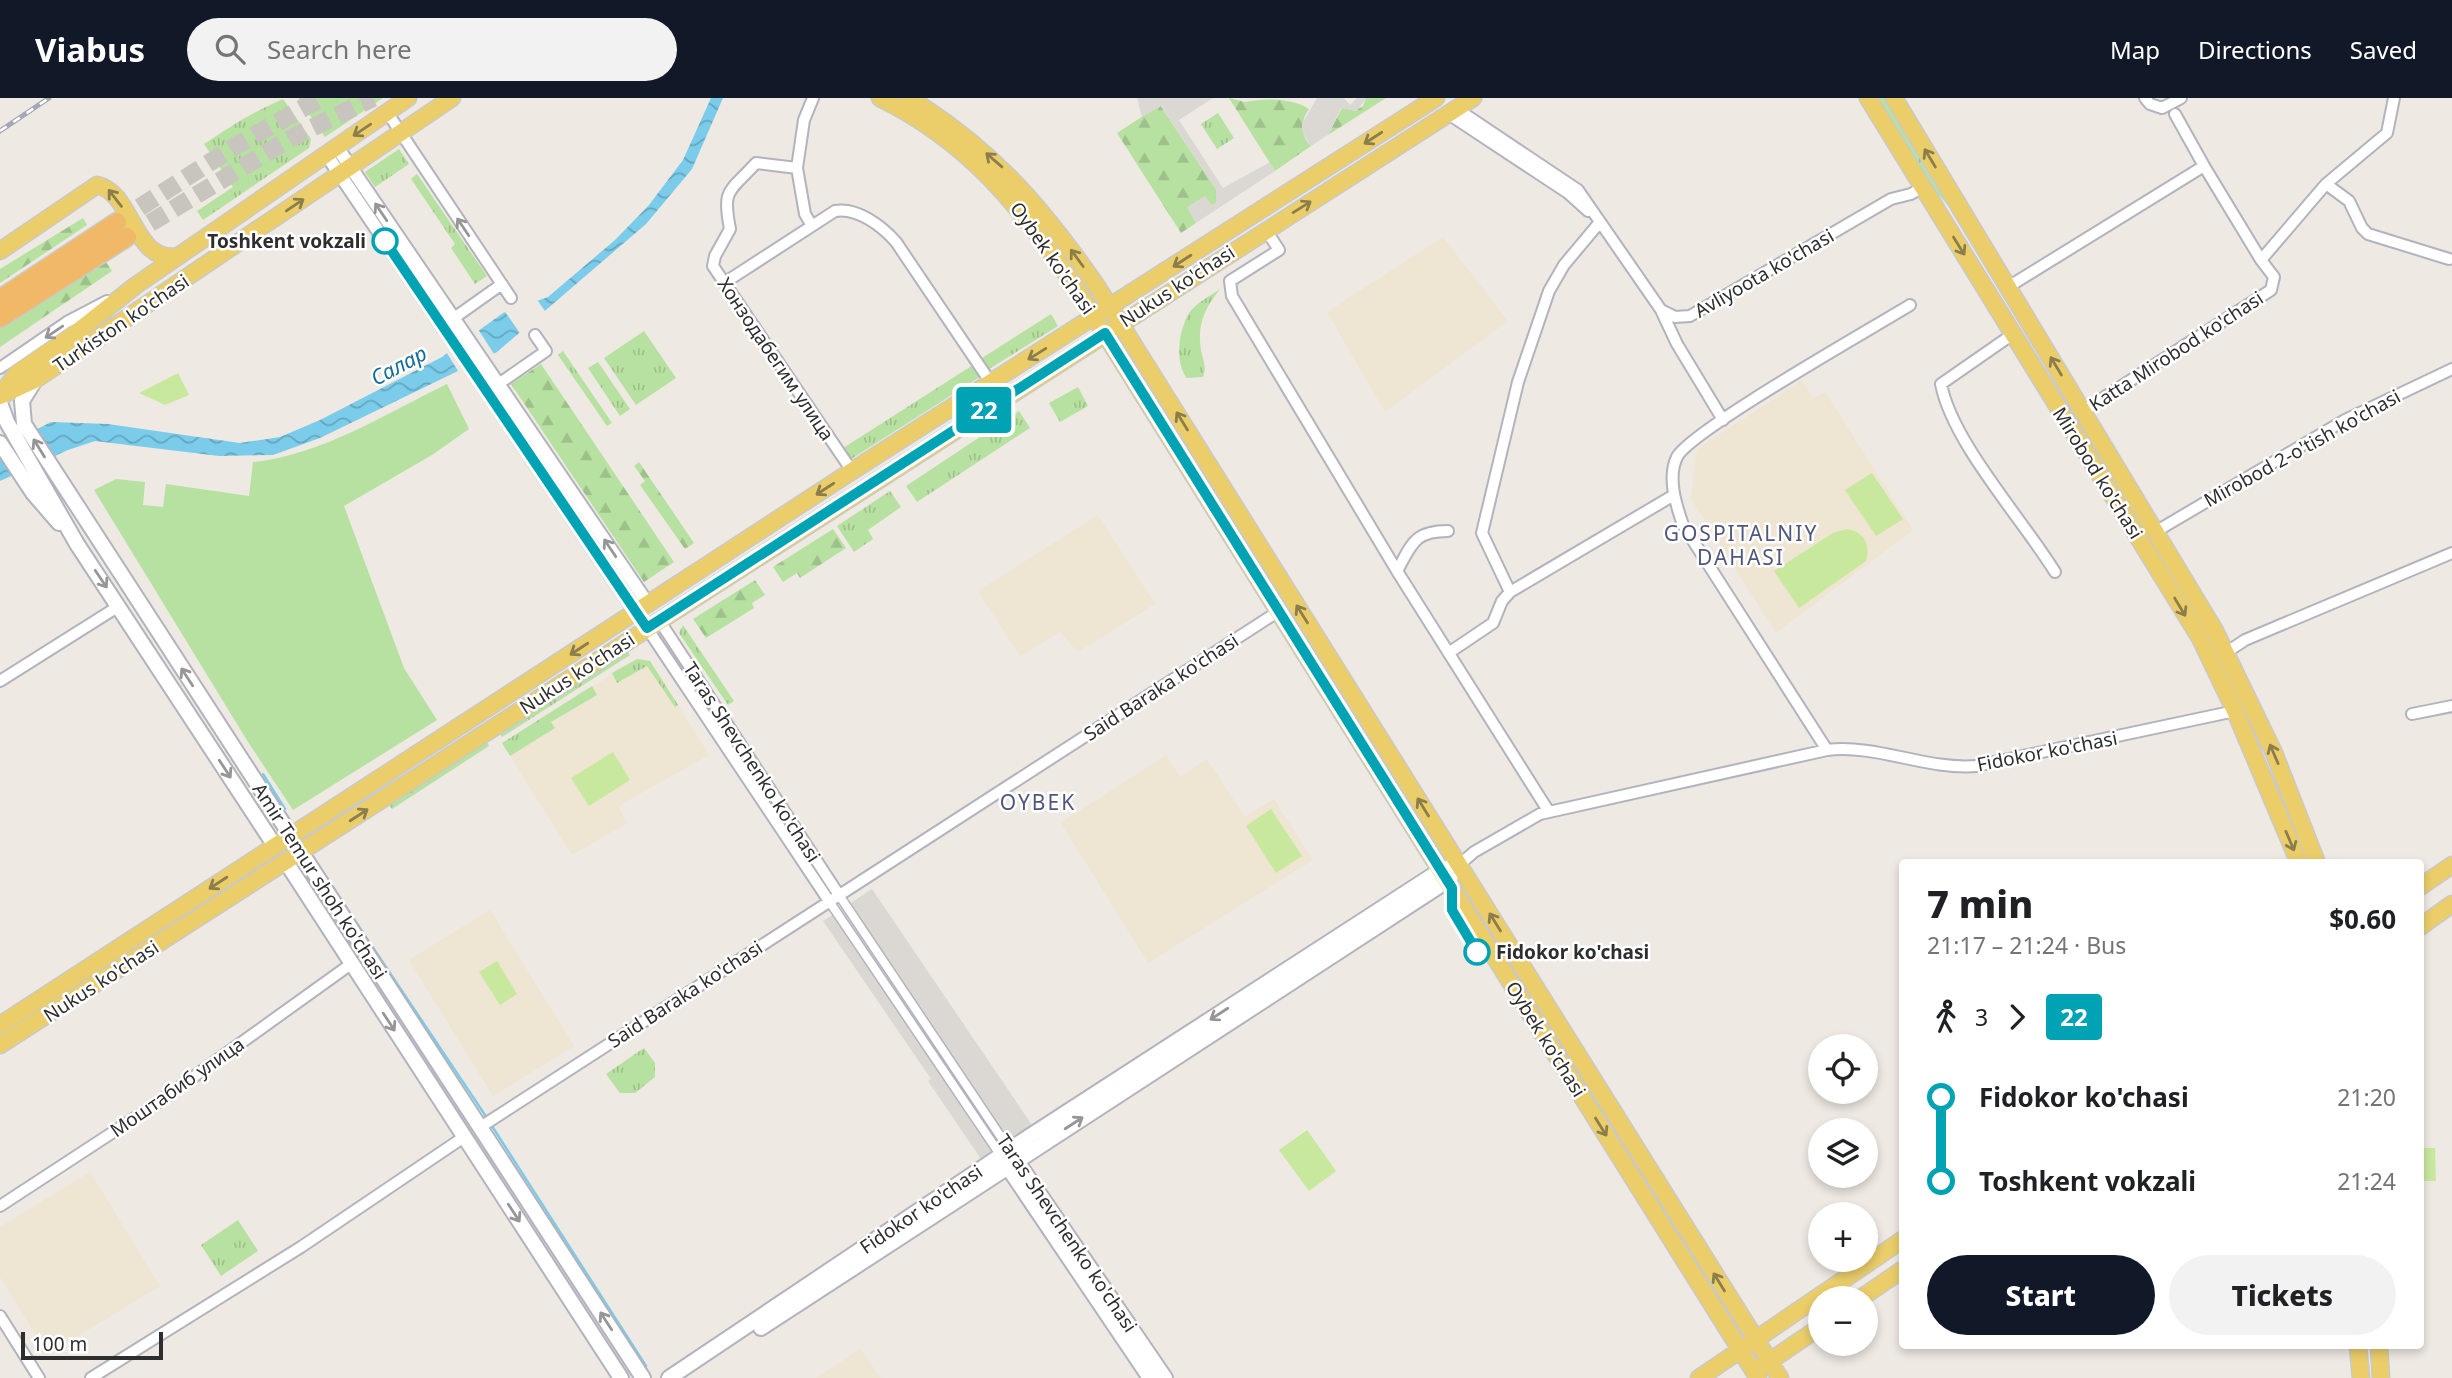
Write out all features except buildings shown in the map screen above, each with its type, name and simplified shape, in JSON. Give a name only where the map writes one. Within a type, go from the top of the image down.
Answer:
[{"type":"highway","points":[[0,299],[122,230],[0,318]]},
{"type":"main road","name":"Turkiston ko'chasi","points":[[0,399],[18,373],[78,332],[135,286],[408,98]]},
{"type":"main road","name":"Turkiston ko'chasi","points":[[0,399],[35,380],[452,98]]},
{"type":"main road","name":"Oybek ko'chasi","points":[[880,98],[933,129],[991,176],[1029,219],[1095,317],[1279,611],[1740,1350],[1753,1376]]},
{"type":"main road","name":"Oybek ko'chasi","points":[[909,98],[957,130],[1017,181],[1060,234],[1110,307],[1780,1378]]},
{"type":"main road","name":"Nukus ko'chasi","points":[[0,1045],[1473,98]]},
{"type":"main road","name":"Mirobod ko'chasi","points":[[1868,98],[2200,638],[2235,711],[2298,859]]},
{"type":"main road","name":"Mirobod ko'chasi","points":[[1895,98],[2227,652],[2291,796],[2315,859]]},
{"type":"main road","name":"Nukus ko'chasi","points":[[0,1025],[852,471],[1433,99]]},
{"type":"main road","points":[[1433,99],[1454,112]]},
{"type":"main road","points":[[0,251],[97,185],[112,193],[153,251],[164,257],[179,256]]},
{"type":"main road","points":[[1975,271],[1981,261],[1992,261]]},
{"type":"main road","points":[[19,429],[22,401],[35,380]]},
{"type":"main road","name":"Amir Temur shoh ko'chasi","points":[[0,399],[47,474],[134,596],[643,1378]]},
{"type":"main road","name":"Amir Temur shoh ko'chasi","points":[[0,443],[28,486],[77,544],[119,606],[621,1378]]},
{"type":"main road","name":"Amir Temur shoh ko'chasi","points":[[47,474],[77,544]]},
{"type":"main road","points":[[2154,564],[2164,564],[2169,555]]},
{"type":"main road","points":[[119,606],[134,596]]},
{"type":"main road","name":"Taras Shevchenko ko'chasi","points":[[642,608],[653,624]]},
{"type":"main road","points":[[2275,804],[2291,796]]},
{"type":"main road","name":"Fidokor ko'chasi","points":[[669,1378],[1459,865]]},
{"type":"main road","points":[[2424,884],[2452,865]]},
{"type":"main road","points":[[2424,924],[2452,904]]},
{"type":"main road","points":[[351,964],[367,954]]},
{"type":"main road","name":"Said Baraka ko'chasi","points":[[464,1137],[479,1128]]},
{"type":"main road","name":"Fidokor ko'chasi","points":[[683,1378],[1009,1158]]},
{"type":"main road","name":"Taras Shevchenko ko'chasi","points":[[1009,1158],[1150,1378]]},
{"type":"main road","name":"Taras Shevchenko ko'chasi","points":[[1009,1158],[1165,1378]]},
{"type":"main road","points":[[1699,1378],[1899,1242]]},
{"type":"main road","points":[[1878,1286],[1899,1272]]},
{"type":"main road","points":[[1753,1376],[1808,1335]]},
{"type":"main road","points":[[2358,1349],[2361,1378]]},
{"type":"main road","points":[[2379,1349],[2381,1378]]},
{"type":"street","points":[[812,226],[805,214],[797,168],[804,120],[813,98]]},
{"type":"street","points":[[2145,98],[2162,108],[2181,98]]},
{"type":"street","name":"Katta Mirobod ko'chasi","points":[[2082,411],[2267,294],[2273,287],[2274,277],[2261,260],[2326,184],[2387,133],[2395,98]]},
{"type":"street","points":[[387,112],[511,298]]},
{"type":"street","points":[[1454,112],[1568,193],[1600,222],[1661,310],[1674,340],[1723,420]]},
{"type":"street","points":[[2175,114],[2261,260]]},
{"type":"street","name":"Taras Shevchenko ko'chasi","points":[[331,150],[496,380],[642,608]]},
{"type":"street","name":"Хонзодабегим улица","points":[[797,168],[755,163],[726,196],[724,206],[730,229],[713,263],[852,471]]},
{"type":"street","points":[[2008,287],[2204,166]]},
{"type":"street","name":"Taras Shevchenko ko'chasi","points":[[346,171],[484,388],[642,608]]},
{"type":"street","points":[[2326,184],[2349,201],[2362,228],[2368,234],[2449,259]]},
{"type":"street","name":"Avliyoota ko'chasi","points":[[1661,310],[1675,317],[1690,316],[1891,199],[1911,194],[1923,187]]},
{"type":"street","points":[[724,283],[835,211],[846,210],[868,219],[889,234],[991,383]]},
{"type":"street","points":[[1510,593],[1482,533],[1518,382],[1549,291],[1563,265],[1600,222]]},
{"type":"street","points":[[1266,230],[1279,250],[1230,281],[1232,296],[1397,571],[1549,812]]},
{"type":"street","points":[[457,323],[502,284]]},
{"type":"street","name":"Turkiston ko'chasi","points":[[0,368],[67,322],[135,286]]},
{"type":"street","points":[[1827,750],[1688,533],[1675,495],[1674,468],[1678,455],[1687,445],[1723,420],[1910,305]]},
{"type":"street","points":[[1674,340],[1678,326],[1690,316]]},
{"type":"street","points":[[2013,334],[1941,384],[1949,410],[1971,449],[2055,572]]},
{"type":"street","points":[[484,388],[546,351],[536,335]]},
{"type":"street","name":"Mirobod 2-o'tish ko'chasi","points":[[2155,532],[2345,420],[2452,369]]},
{"type":"street","points":[[1450,652],[1493,623],[1502,601],[1510,593],[1675,495]]},
{"type":"street","points":[[1397,571],[1411,544],[1432,531],[1448,531]]},
{"type":"street","points":[[2227,652],[2245,640],[2452,553]]},
{"type":"street","points":[[0,681],[119,606]]},
{"type":"street","name":"Said Baraka ko'chasi","points":[[479,1128],[1279,611]]},
{"type":"street","name":"Taras Shevchenko ko'chasi","points":[[653,624],[1009,1158]]},
{"type":"street","points":[[2412,715],[2452,706]]},
{"type":"street","name":"Fidokor ko'chasi","points":[[1459,865],[1474,852],[1549,812],[1827,750],[1859,750],[1976,766],[2235,711]]},
{"type":"street","name":"Моштабиб улица","points":[[0,1206],[153,1106],[351,964]]},
{"type":"street","name":"Said Baraka ko'chasi","points":[[91,1378],[292,1252],[464,1137]]},
{"type":"street","points":[[0,1316],[39,1378]]},
{"type":"shaded area","points":[[1137,98],[1213,98],[1179,120],[1223,188],[1270,162],[1275,171],[1196,223],[1187,207],[1205,196],[1212,205],[1216,203],[1216,189],[1161,106],[1142,117]]},
{"type":"shaded area","points":[[1317,98],[1344,98],[1350,105],[1357,98],[1366,98],[1357,111],[1341,108],[1328,135],[1311,146],[1303,133],[1302,124]]},
{"type":"shaded area","points":[[1443,237],[1508,321],[1385,412],[1327,312]]},
{"type":"shaded area","points":[[1802,380],[1813,399],[1825,392],[1913,530],[1776,633],[1691,499],[1697,449]]},
{"type":"shaded area","points":[[1098,515],[1155,604],[1078,652],[1060,632],[1020,656],[978,591]]},
{"type":"shaded area","points":[[637,659],[650,661],[709,755],[618,806],[627,823],[572,855],[502,743]]},
{"type":"shaded area","points":[[1166,755],[1180,777],[1207,759],[1245,817],[1274,799],[1313,860],[1148,963],[1061,823]]},
{"type":"shaded area","points":[[872,889],[1032,1125],[981,1159],[928,1081],[931,1079],[823,921]]},
{"type":"shaded area","points":[[490,910],[574,1046],[493,1096],[409,960]]},
{"type":"shaded area","points":[[90,1172],[160,1286],[48,1354],[0,1277],[0,1227]]},
{"type":"shaded area","points":[[860,1349],[881,1378],[816,1378]]},
{"type":"green space","points":[[298,98],[383,98],[325,137]]},
{"type":"green space","points":[[1229,98],[1245,102],[1287,101],[1309,109],[1302,128],[1311,146],[1275,171]]},
{"type":"green space","points":[[1366,98],[1386,98],[1328,135],[1342,108],[1355,111],[1363,106]]},
{"type":"green space","points":[[1876,98],[1888,98],[1942,185],[1952,210],[1934,190]]},
{"type":"green space","points":[[283,99],[311,139],[309,148],[203,220],[197,211],[233,187],[204,144],[243,119]]},
{"type":"green space","points":[[1160,105],[1216,189],[1217,203],[1191,214],[1196,223],[1181,233],[1117,133]]},
{"type":"green space","points":[[1218,113],[1234,138],[1217,149],[1201,124]]},
{"type":"green space","points":[[399,149],[409,164],[375,187],[365,172]]},
{"type":"green space","points":[[417,174],[487,276],[475,284],[451,248],[455,244],[411,179]]},
{"type":"green space","points":[[83,218],[87,225],[0,283],[0,269]]},
{"type":"green space","points":[[106,262],[112,271],[0,347],[0,328]]},
{"type":"green space","points":[[1220,289],[1206,311],[1201,325],[1200,341],[1205,367],[1203,377],[1187,378],[1179,355],[1186,320],[1195,306]]},
{"type":"green space","points":[[1051,314],[1058,326],[986,371],[979,360]]},
{"type":"green space","points":[[644,331],[676,378],[636,405],[604,358]]},
{"type":"green space","points":[[563,351],[612,423],[607,426],[558,355]]},
{"type":"green space","points":[[598,362],[630,409],[620,416],[588,368]]},
{"type":"green space","points":[[541,364],[674,562],[644,582],[511,384]]},
{"type":"green space","points":[[973,365],[980,377],[848,461],[840,450]]},
{"type":"green space","points":[[178,373],[189,395],[165,405],[139,393]]},
{"type":"green space","points":[[447,384],[469,429],[432,455],[344,506],[404,668],[437,720],[293,810],[248,742],[94,490],[116,479],[145,482],[143,505],[163,507],[166,484],[249,496],[253,462],[304,451],[353,432]]},
{"type":"green space","points":[[1078,387],[1088,406],[1060,422],[1049,403]]},
{"type":"green space","points":[[1019,411],[1030,428],[917,502],[906,486]]},
{"type":"green space","points":[[639,462],[694,543],[685,549],[640,485],[645,481],[634,466]]},
{"type":"green space","points":[[1872,473],[1903,519],[1876,536],[1845,490]]},
{"type":"green space","points":[[890,491],[901,507],[868,530],[873,539],[854,552],[837,526]]},
{"type":"green space","points":[[833,529],[846,548],[800,578],[797,573],[783,582],[773,567]]},
{"type":"green space","points":[[1847,529],[1858,533],[1865,540],[1868,549],[1866,561],[1799,608],[1774,571],[1833,533]]},
{"type":"green space","points":[[755,580],[765,595],[752,603],[754,608],[706,638],[693,619]]},
{"type":"green space","points":[[683,625],[734,701],[728,705],[679,633]]},
{"type":"green space","points":[[628,652],[630,655],[502,737],[500,734]]},
{"type":"green space","points":[[637,659],[650,661],[678,705],[675,707],[647,666],[617,683],[612,673]]},
{"type":"green space","points":[[592,686],[597,695],[551,722],[555,728],[510,756],[502,743]]},
{"type":"green space","points":[[487,742],[489,746],[392,809],[389,805]]},
{"type":"green space","points":[[613,752],[630,780],[589,806],[571,778]]},
{"type":"green space","points":[[1271,809],[1302,856],[1276,873],[1246,826]]},
{"type":"green space","points":[[497,961],[517,994],[500,1005],[479,972]]},
{"type":"green space","points":[[644,1048],[655,1063],[655,1077],[635,1093],[620,1093],[606,1074]]},
{"type":"green space","points":[[1307,1130],[1336,1171],[1309,1191],[1279,1150]]},
{"type":"green space","points":[[2424,1148],[2435,1148],[2436,1181],[2424,1181]]},
{"type":"green space","points":[[238,1220],[258,1251],[221,1276],[201,1245]]},
{"type":"water","name":"Салар","points":[[711,98],[723,98],[692,169],[646,224],[497,352],[320,438],[273,455],[219,456],[95,441],[68,450],[0,481],[0,448],[51,422],[108,424],[240,443],[280,437],[320,420],[442,357],[503,313],[548,297],[615,240],[649,205],[683,160]]},
{"type":"pier","points":[[536,298],[547,314],[522,336],[503,309]]},
{"type":"pier","points":[[476,326],[496,357],[460,374],[445,350]]},
{"type":"waterway","points":[[263,774],[285,809]]},
{"type":"waterway","points":[[325,876],[487,1118]]},
{"type":"waterway","points":[[490,1123],[646,1366]]},
{"type":"tunnel","points":[[117,222],[237,145],[321,98]]},
{"type":"tunnel","points":[[127,237],[291,138],[373,98]]},
{"type":"railway","points":[[0,131],[49,98]]},
{"type":"bus line","name":"22","points":[[385,241],[647,628],[1105,333],[1452,888],[1452,910],[1477,952]]},
{"type":"place","name":"Toshkent vokzali","points":[[385,241]]},
{"type":"place","name":"Fidokor ko'chasi","points":[[1477,952]]},
{"type":"district","name":"GOSPITALNIY DAHASI","points":[[1741,546]]},
{"type":"district","name":"OYBEK","points":[[1038,803]]}]
